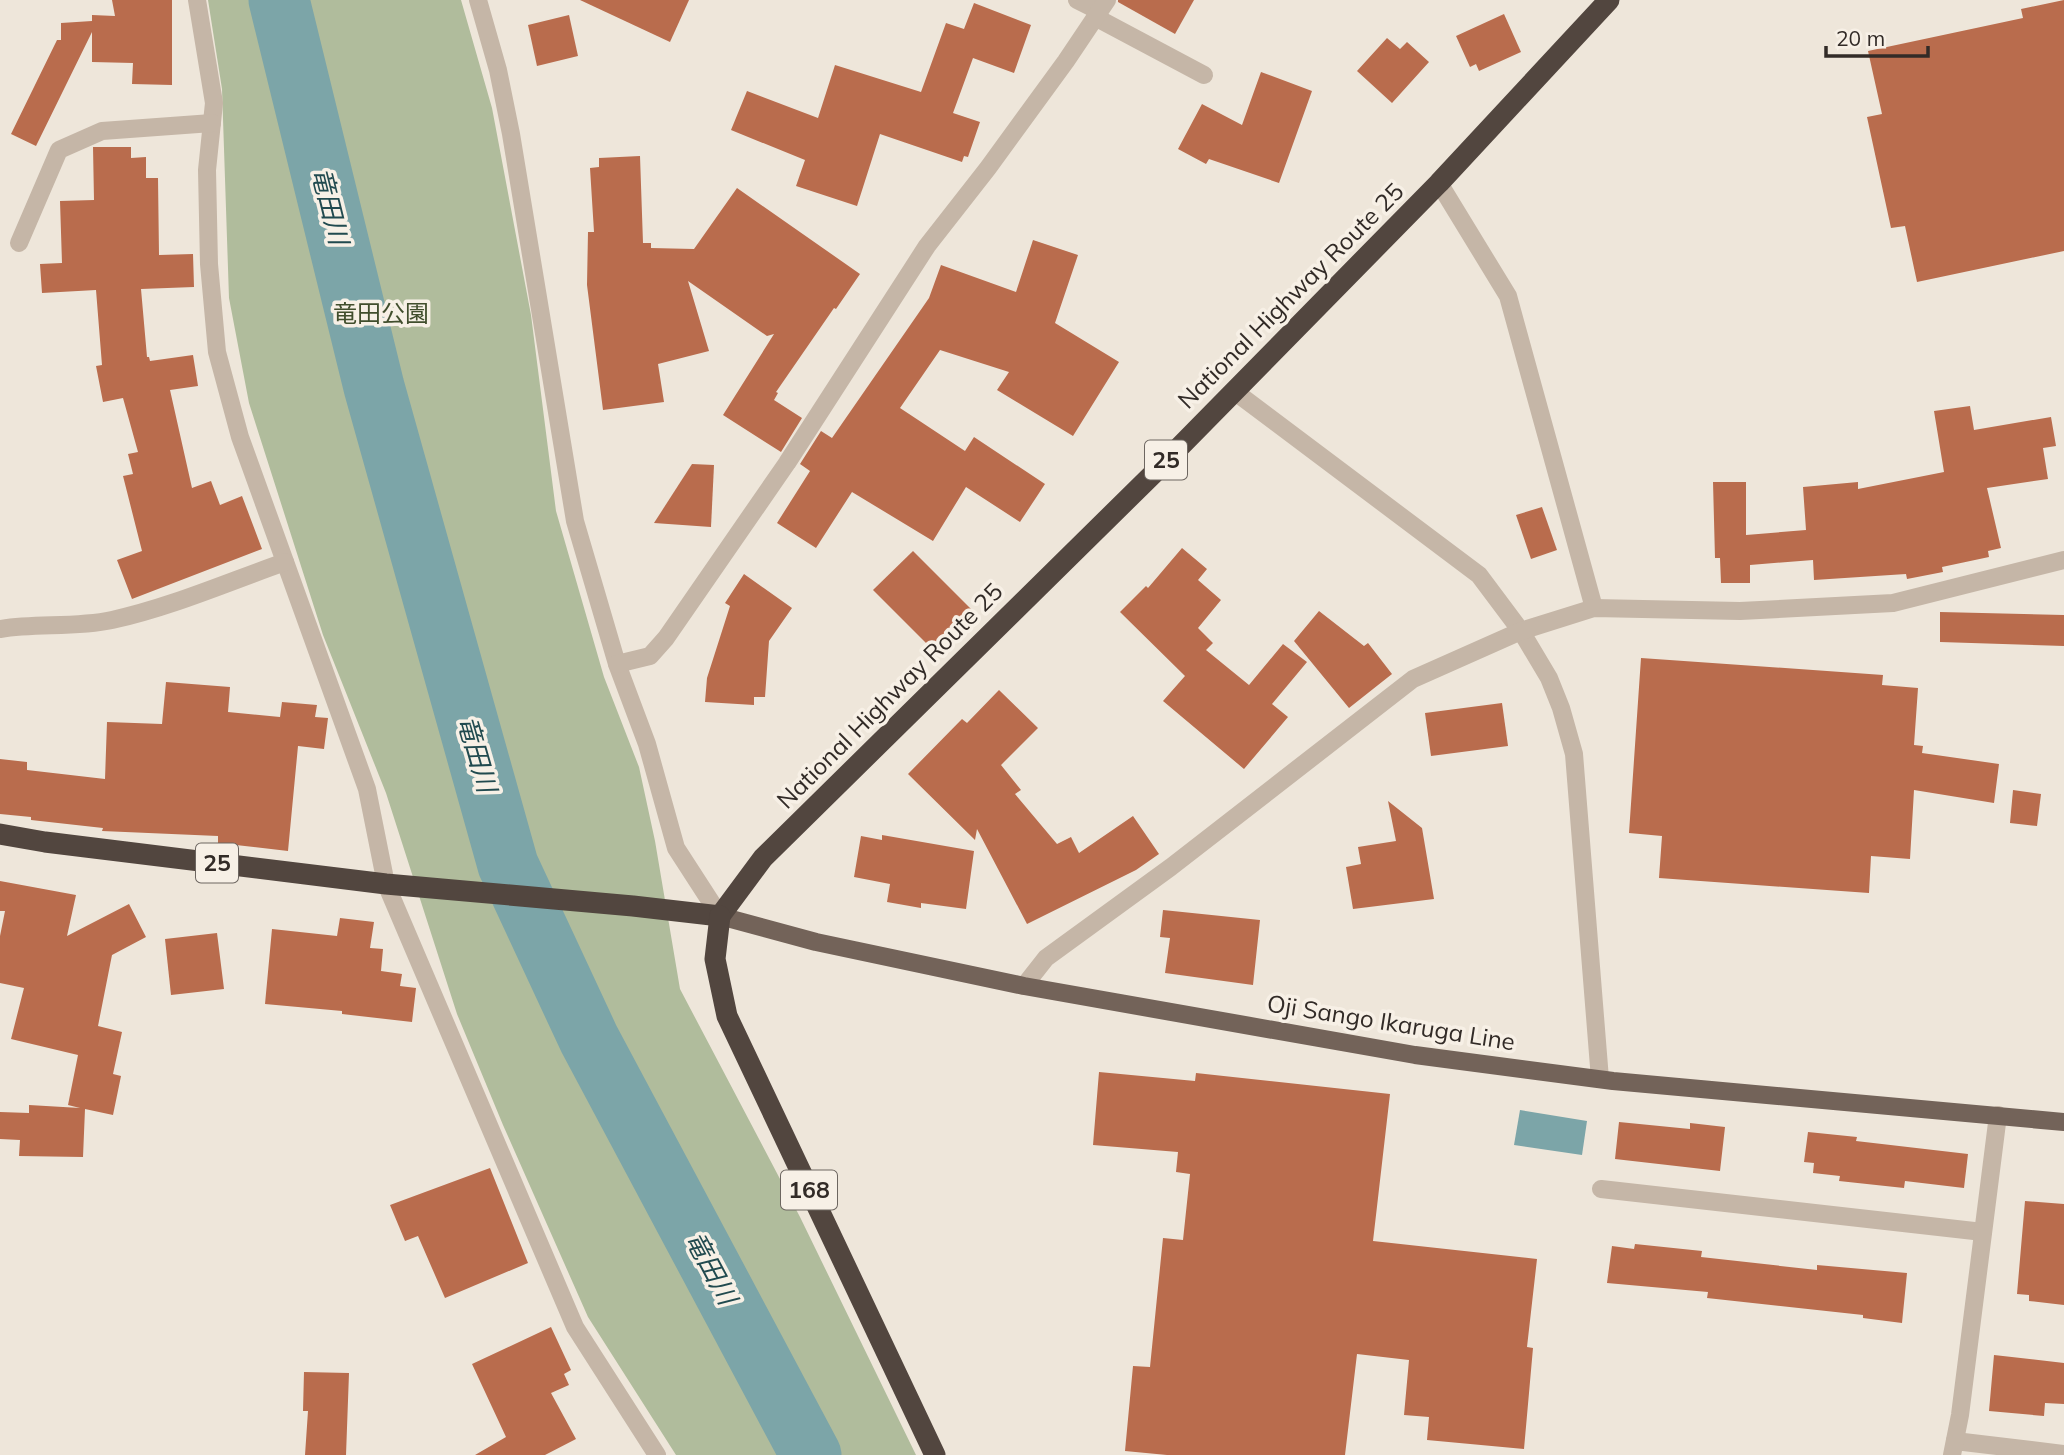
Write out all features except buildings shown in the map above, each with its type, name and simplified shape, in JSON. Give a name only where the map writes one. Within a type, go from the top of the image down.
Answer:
[{"type":"highway","name":"National Highway Route 25","points":[[720,916],[764,858],[1234,391],[1439,183],[1609,0]]},
{"type":"highway","name":"25","points":[[0,834],[45,842],[386,884],[720,916]]},
{"type":"highway","name":"168","points":[[720,916],[715,959],[727,1016],[935,1455]]},
{"type":"main road","name":"Oji Sango Ikaruga Line","points":[[720,916],[816,942],[1024,986],[1415,1055],[1600,1079],[2064,1122]]},
{"type":"street","points":[[197,0],[214,103],[207,170],[208,250],[217,352],[240,437],[367,789],[386,884],[575,1327],[657,1455]]},
{"type":"street","points":[[478,0],[498,70],[511,134],[575,520],[617,664],[647,744],[676,848],[720,916]]},
{"type":"street","points":[[1077,0],[1100,9],[1204,75]]},
{"type":"street","points":[[617,664],[650,656],[666,638],[787,463],[927,246],[988,168],[1066,61],[1100,9]]},
{"type":"street","points":[[19,243],[59,150],[102,131],[212,123]]},
{"type":"street","points":[[1439,183],[1508,296],[1594,608]]},
{"type":"street","points":[[1234,391],[1479,575],[1521,631],[1549,678],[1574,754],[1600,1079]]},
{"type":"street","points":[[1024,986],[1046,958],[1171,867],[1413,678],[1521,631],[1594,608],[1740,611],[1893,603],[2064,560]]},
{"type":"street","points":[[0,629],[21,625],[81,625],[110,621],[146,612],[285,562]]},
{"type":"street","points":[[1998,1115],[1954,1448],[2064,1454]]},
{"type":"street","points":[[1601,1189],[1983,1232]]},
{"type":"green space","name":"竜田公園","points":[[208,0],[461,0],[492,108],[531,315],[556,511],[604,677],[639,767],[655,841],[680,989],[800,1217],[916,1455],[676,1455],[588,1317],[457,1014],[386,793],[323,635],[249,403],[229,298],[222,89]]},
{"type":"water","points":[[1520,1110],[1587,1121],[1582,1155],[1514,1145]]},
{"type":"waterway","name":"竜田川","points":[[279,0],[374,387],[508,865],[589,1039],[811,1455]]}]
